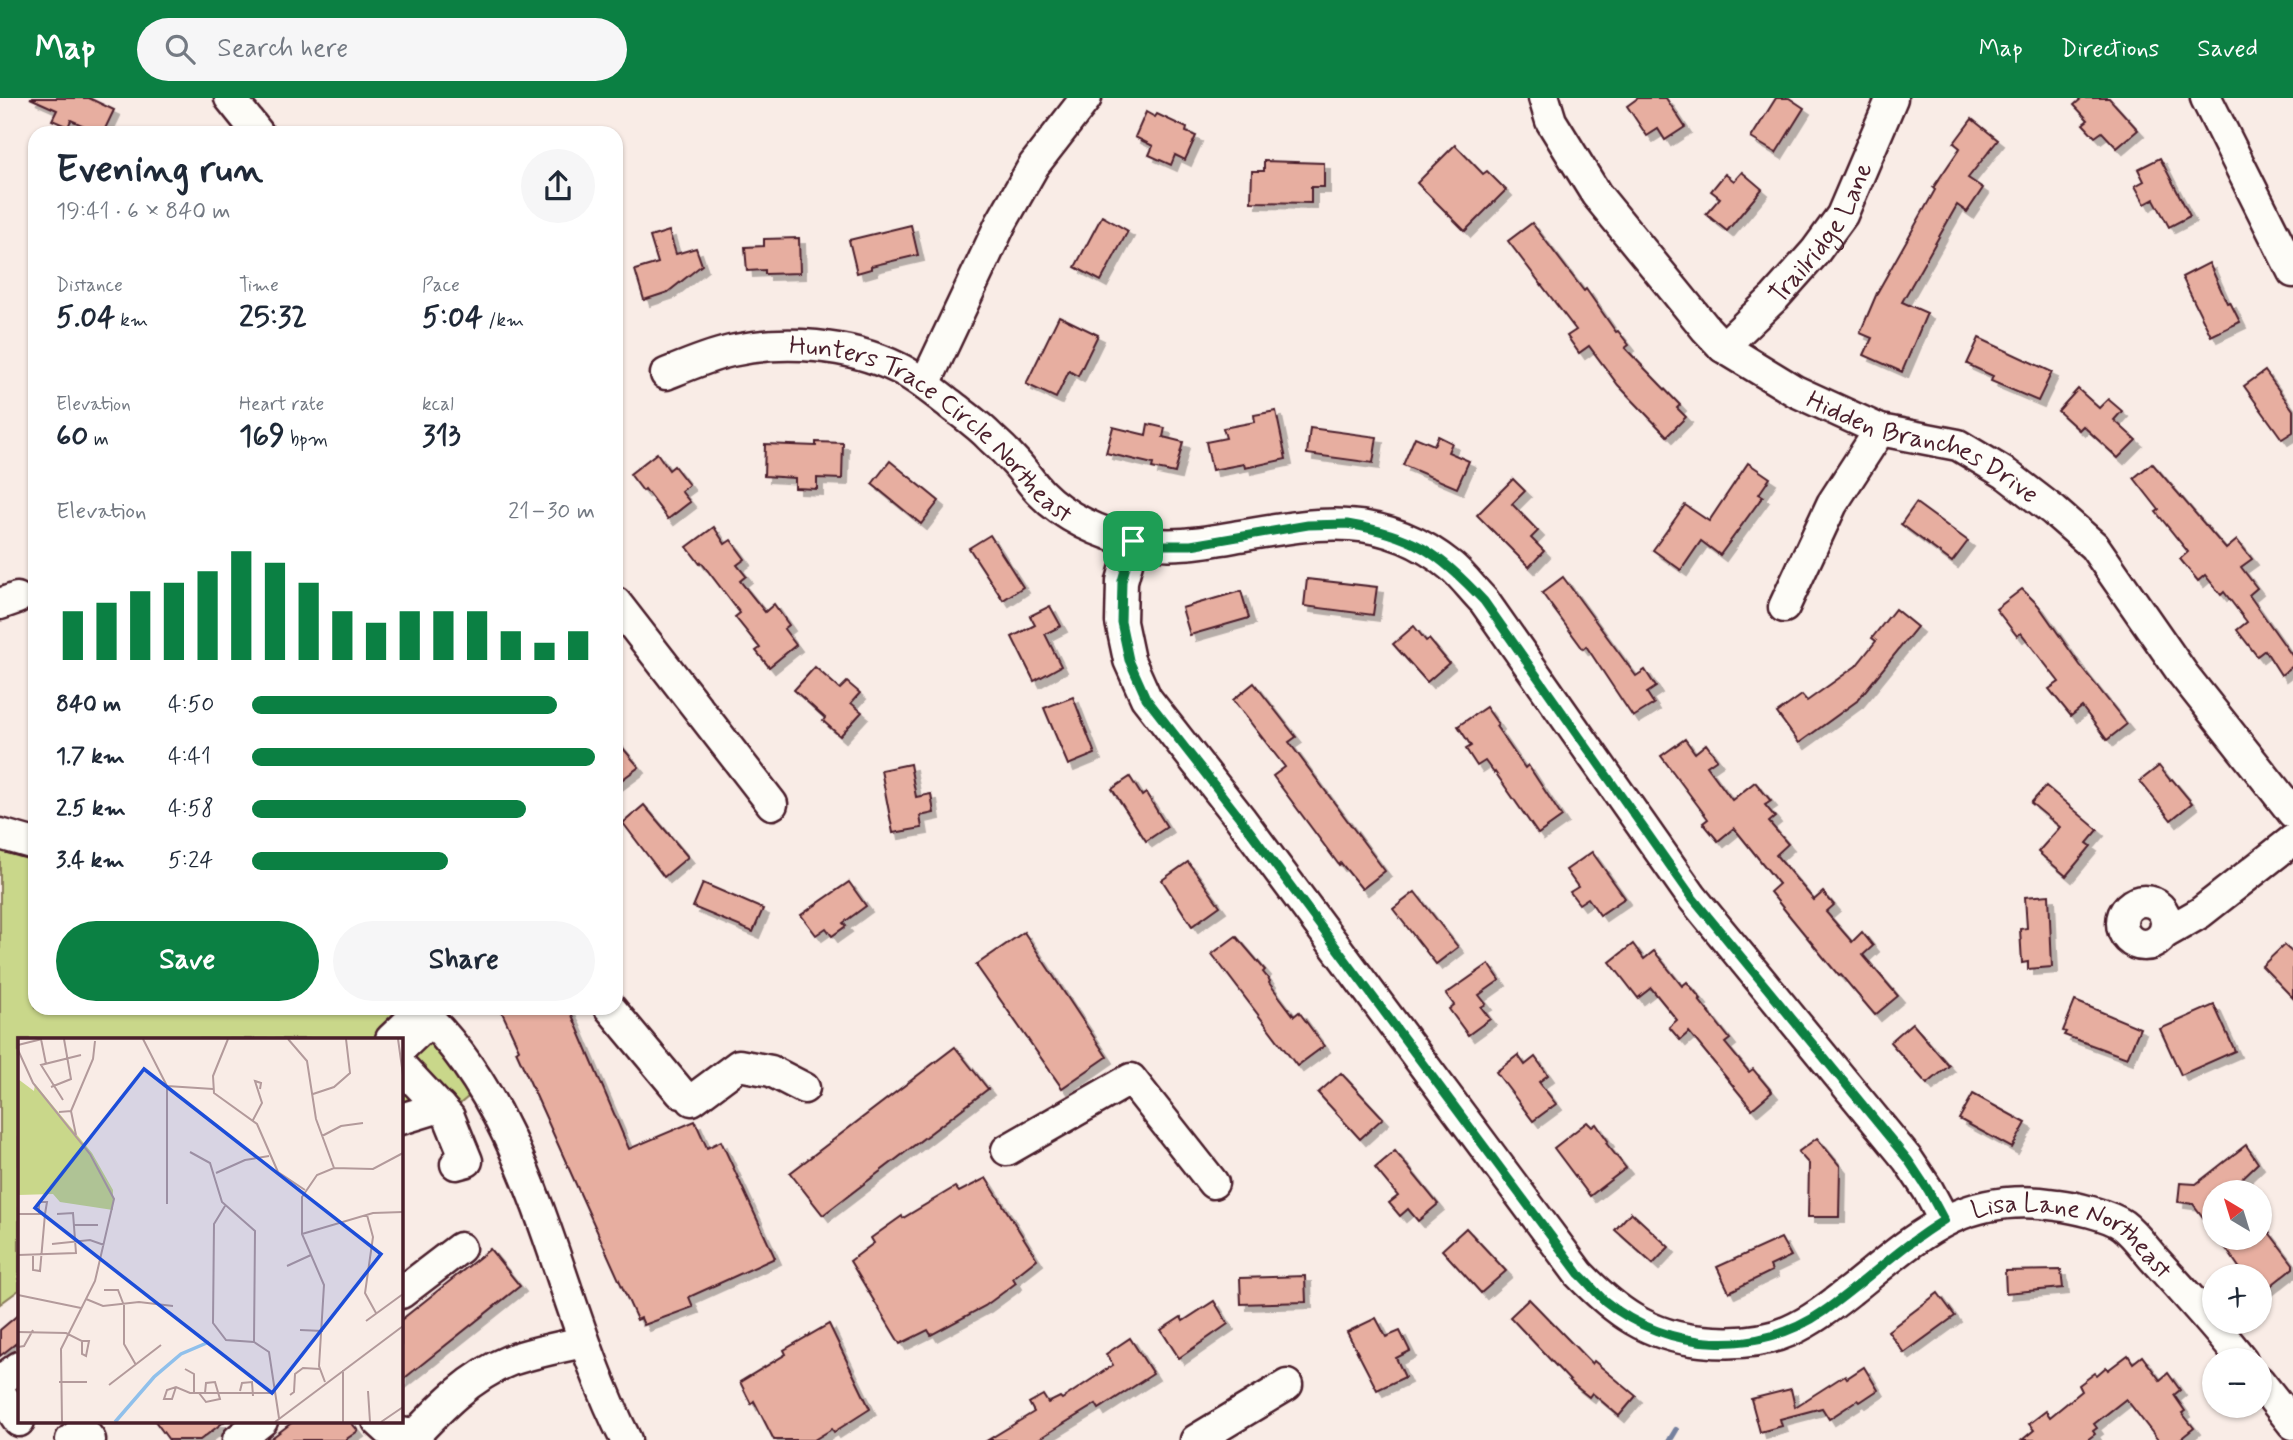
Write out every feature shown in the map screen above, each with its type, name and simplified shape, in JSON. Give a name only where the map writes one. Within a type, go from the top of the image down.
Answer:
[{"type":"street","points":[[230,98],[252,126]]},
{"type":"street","points":[[925,384],[1007,211],[1034,165],[1086,98]]},
{"type":"street","name":"Hidden Branches Drive","points":[[1544,98],[1551,121],[1596,194],[1723,347],[1794,391],[1880,430],[1958,445],[2006,474],[2054,510],[2094,546],[2183,674],[2293,813]]},
{"type":"street","name":"Trailridge Lane","points":[[1723,347],[1775,297],[1815,252],[1842,215],[1892,98]]},
{"type":"street","points":[[2206,98],[2293,272]]},
{"type":"street","name":"Hunters Trace Circle Northeast","points":[[666,374],[732,351],[765,346],[797,345],[835,349],[897,368],[925,384],[986,432],[1040,493],[1091,527],[1133,541],[1191,545],[1308,525],[1347,524],[1376,528],[1429,551],[1453,568],[1484,601],[1692,897],[1908,1160],[1944,1220]]},
{"type":"street","points":[[1784,607],[1832,503],[1880,430]]},
{"type":"street","name":"Lisa Lane Northeast","points":[[1133,541],[1122,581],[1121,622],[1129,660],[1146,698],[1240,818],[1579,1274],[1606,1301],[1643,1325],[1682,1339],[1726,1344],[1766,1339],[1790,1331],[1823,1311],[1922,1233],[1944,1220],[1986,1206],[2034,1201],[2078,1208],[2122,1225],[2212,1322],[2233,1348]]},
{"type":"street","points":[[623,612],[772,804]]},
{"type":"street","points":[[0,834],[28,842]]},
{"type":"street","points":[[2165,933],[2200,913],[2293,841]]},
{"type":"street","points":[[392,1038],[411,1020],[424,1015]]},
{"type":"street","points":[[402,1047],[420,1030],[426,1015]]},
{"type":"street","points":[[427,1015],[477,1078],[496,1111],[548,1235],[584,1342],[610,1408],[626,1440]]},
{"type":"street","points":[[616,1015],[686,1096],[739,1065],[771,1071],[804,1088]]},
{"type":"street","points":[[402,1067],[449,1117],[467,1161],[456,1164]]},
{"type":"street","points":[[1007,1150],[1131,1079],[1213,1183]]},
{"type":"street","points":[[402,1119],[440,1107]]},
{"type":"street","points":[[402,1292],[460,1248]]},
{"type":"street","points":[[379,1422],[389,1431],[414,1438],[450,1399],[478,1377],[508,1361],[584,1342]]},
{"type":"street","points":[[0,1381],[18,1368]]},
{"type":"street","points":[[1196,1440],[1287,1385]]},
{"type":"street","points":[[0,1393],[18,1420]]},
{"type":"street","points":[[2272,1397],[2293,1424]]},
{"type":"street","points":[[20,1422],[33,1440]]},
{"type":"street","points":[[238,1440],[261,1422]]},
{"type":"street","points":[[2285,1440],[2293,1434]]},
{"type":"green space","points":[[0,823],[28,830],[28,1015],[415,1015],[475,1091],[448,1114],[402,1131],[402,1038],[18,1038],[18,1291],[0,1304]]},
{"type":"building","points":[[30,98],[89,98],[114,110],[106,126],[84,126],[71,120],[66,126],[52,120],[57,110]]},
{"type":"building","points":[[1638,98],[1666,98],[1685,127],[1665,140],[1658,129],[1647,136],[1627,106]]},
{"type":"building","points":[[1776,98],[1789,98],[1804,108],[1776,153],[1751,138]]},
{"type":"building","points":[[2082,98],[2109,98],[2138,130],[2117,148],[2102,132],[2095,137],[2083,124],[2088,120],[2074,105]]},
{"type":"building","points":[[1146,112],[1155,117],[1157,114],[1187,128],[1186,132],[1196,136],[1185,160],[1175,155],[1171,165],[1149,155],[1153,146],[1135,137]]},
{"type":"building","points":[[1972,119],[1998,140],[1968,178],[1983,188],[1967,212],[1957,205],[1902,302],[1927,313],[1902,372],[1864,355],[1872,338],[1860,333],[1877,293],[1935,190],[1933,188],[1960,148],[1954,143]]},
{"type":"building","points":[[1455,145],[1483,174],[1487,171],[1506,190],[1465,231],[1417,183]]},
{"type":"building","points":[[2160,158],[2190,216],[2169,227],[2154,199],[2145,204],[2135,186],[2144,181],[2138,169]]},
{"type":"building","points":[[1264,161],[1324,163],[1324,187],[1311,187],[1311,203],[1251,202],[1252,171],[1264,171]]},
{"type":"building","points":[[1742,172],[1762,189],[1727,231],[1706,214],[1720,198],[1711,191],[1725,174],[1734,181]]},
{"type":"building","points":[[1102,216],[1128,231],[1101,281],[1075,267]]},
{"type":"building","points":[[1532,223],[1629,345],[1625,348],[1680,405],[1677,408],[1686,417],[1667,436],[1618,385],[1589,346],[1579,353],[1567,336],[1576,330],[1508,241]]},
{"type":"building","points":[[911,225],[918,255],[871,266],[871,269],[857,273],[849,240]]},
{"type":"building","points":[[669,231],[676,254],[696,248],[702,265],[668,292],[644,300],[635,270],[658,263],[650,237]]},
{"type":"building","points":[[799,238],[800,273],[765,274],[765,270],[747,271],[745,247],[764,246],[764,239]]},
{"type":"building","points":[[2209,263],[2227,303],[2230,302],[2240,322],[2211,336],[2182,277]]},
{"type":"building","points":[[1059,316],[1098,335],[1078,376],[1069,371],[1056,398],[1026,384]]},
{"type":"building","points":[[1979,338],[2052,372],[2038,401],[1991,381],[1993,376],[1967,364]]},
{"type":"building","points":[[2265,371],[2293,410],[2293,432],[2282,439],[2244,386]]},
{"type":"building","points":[[2078,389],[2099,408],[2108,399],[2122,411],[2114,420],[2136,440],[2118,458],[2083,426],[2079,430],[2058,411]]},
{"type":"building","points":[[1276,411],[1286,459],[1245,468],[1244,464],[1212,470],[1206,442],[1226,438],[1223,428],[1255,422],[1254,415]]},
{"type":"building","points":[[1148,424],[1165,428],[1163,437],[1183,442],[1175,473],[1152,468],[1153,464],[1106,453],[1113,427],[1146,435]]},
{"type":"building","points":[[1310,428],[1377,437],[1373,463],[1307,454]]},
{"type":"building","points":[[1438,436],[1452,443],[1448,452],[1469,461],[1457,488],[1403,465],[1415,437],[1434,445]]},
{"type":"building","points":[[816,442],[843,443],[842,479],[817,478],[817,489],[795,488],[795,478],[764,476],[765,444],[816,446]]},
{"type":"building","points":[[657,453],[669,470],[674,466],[689,485],[681,491],[690,502],[668,519],[630,474]]},
{"type":"building","points":[[890,461],[939,501],[921,524],[872,484]]},
{"type":"building","points":[[1748,463],[1770,478],[1759,494],[1763,496],[1720,555],[1701,541],[1681,570],[1653,550],[1685,505],[1709,521]]},
{"type":"building","points":[[2152,463],[2226,549],[2237,540],[2252,559],[2241,567],[2257,588],[2249,595],[2293,657],[2293,666],[2281,675],[2265,650],[2257,656],[2237,630],[2247,622],[2224,592],[2221,595],[2205,575],[2198,581],[2180,559],[2188,552],[2156,512],[2159,510],[2134,478]]},
{"type":"building","points":[[1513,479],[1525,491],[1512,504],[1538,531],[1531,538],[1544,551],[1529,567],[1477,515]]},
{"type":"building","points":[[1916,503],[1968,541],[1952,562],[1901,524]]},
{"type":"building","points":[[714,527],[725,544],[731,540],[745,559],[737,565],[746,576],[740,581],[765,612],[774,604],[789,625],[784,629],[796,645],[769,667],[756,651],[760,648],[735,617],[740,613],[687,547]]},
{"type":"building","points":[[990,535],[1023,587],[1003,600],[969,548]]},
{"type":"building","points":[[1563,577],[1636,676],[1645,670],[1656,687],[1647,693],[1654,704],[1633,717],[1586,646],[1583,649],[1542,593]]},
{"type":"building","points":[[1307,579],[1377,587],[1373,615],[1304,606]]},
{"type":"building","points":[[2022,589],[2038,605],[2080,665],[2127,724],[2107,740],[2082,707],[2071,716],[2049,689],[2059,682],[2021,633],[2017,636],[1996,609]]},
{"type":"building","points":[[1241,591],[1249,618],[1190,635],[1182,608]]},
{"type":"building","points":[[1050,606],[1061,626],[1045,634],[1061,666],[1034,681],[1012,637],[1035,625],[1030,616]]},
{"type":"building","points":[[1895,609],[1917,627],[1857,701],[1799,743],[1777,713],[1802,695],[1807,701],[1856,666],[1876,641],[1872,638]]},
{"type":"building","points":[[1414,626],[1449,663],[1427,682],[1393,644]]},
{"type":"building","points":[[815,667],[840,689],[847,682],[860,693],[851,703],[862,712],[840,736],[823,721],[825,718],[794,690]]},
{"type":"building","points":[[1254,683],[1296,737],[1289,742],[1385,871],[1362,889],[1341,863],[1339,865],[1273,776],[1285,767],[1233,700]]},
{"type":"building","points":[[1073,697],[1095,754],[1068,765],[1044,708]]},
{"type":"building","points":[[1486,707],[1525,768],[1528,765],[1562,817],[1538,834],[1495,772],[1485,761],[1477,766],[1466,749],[1471,746],[1458,726]]},
{"type":"building","points":[[1685,739],[1695,753],[1706,744],[1717,759],[1707,766],[1732,800],[1755,782],[1771,801],[1765,805],[1775,817],[1769,822],[1788,844],[1776,855],[1814,900],[1823,892],[1834,905],[1826,912],[1852,942],[1862,932],[1873,946],[1863,955],[1898,996],[1875,1015],[1770,892],[1779,884],[1734,828],[1718,841],[1703,823],[1708,819],[1661,756]]},
{"type":"building","points":[[623,748],[639,767],[623,779]]},
{"type":"building","points":[[910,764],[916,797],[931,794],[934,813],[920,816],[922,828],[893,833],[881,770]]},
{"type":"building","points":[[2159,766],[2192,803],[2171,820],[2140,781]]},
{"type":"building","points":[[1130,777],[1142,796],[1146,793],[1167,827],[1146,841],[1112,789]]},
{"type":"building","points":[[2046,786],[2098,830],[2087,843],[2091,846],[2066,876],[2038,852],[2060,827],[2031,803]]},
{"type":"building","points":[[644,805],[688,857],[664,877],[623,823]]},
{"type":"building","points":[[1592,852],[1625,898],[1600,915],[1588,898],[1579,904],[1570,892],[1578,887],[1566,870]]},
{"type":"building","points":[[1188,862],[1220,906],[1192,926],[1162,880]]},
{"type":"building","points":[[849,882],[866,906],[843,923],[846,926],[832,936],[826,928],[816,935],[801,915]]},
{"type":"building","points":[[703,883],[763,909],[753,932],[693,907]]},
{"type":"building","points":[[1415,892],[1458,947],[1436,964],[1393,909]]},
{"type":"building","points":[[2049,895],[2052,967],[2028,969],[2028,962],[2022,963],[2020,929],[2027,928],[2025,897]]},
{"type":"building","points":[[1024,932],[1107,1057],[1062,1088],[976,965]]},
{"type":"building","points":[[1236,936],[1265,970],[1263,972],[1269,983],[1294,1016],[1299,1012],[1324,1046],[1297,1066],[1212,954]]},
{"type":"building","points":[[1633,944],[1644,959],[1654,951],[1682,986],[1687,982],[1730,1039],[1725,1043],[1749,1072],[1753,1069],[1772,1092],[1752,1109],[1689,1032],[1680,1040],[1669,1027],[1677,1020],[1651,988],[1638,998],[1610,962]]},
{"type":"building","points":[[2284,945],[2293,953],[2293,998],[2262,966]]},
{"type":"building","points":[[1489,964],[1500,980],[1479,995],[1486,1004],[1481,1007],[1490,1019],[1468,1035],[1449,1009],[1454,1005],[1446,994]]},
{"type":"building","points":[[2075,1001],[2140,1028],[2127,1058],[2064,1035],[2066,1032],[2063,1031]]},
{"type":"building","points":[[2214,1005],[2235,1051],[2181,1075],[2160,1029]]},
{"type":"building","points":[[503,1015],[572,1015],[629,1149],[695,1121],[707,1148],[721,1141],[775,1258],[689,1297],[693,1307],[644,1325],[641,1318],[637,1320],[516,1051],[519,1049]]},
{"type":"building","points":[[1912,1023],[1949,1066],[1927,1084],[1890,1042]]},
{"type":"building","points":[[955,1047],[988,1089],[823,1215],[790,1173]]},
{"type":"building","points":[[1518,1055],[1525,1065],[1535,1057],[1548,1075],[1539,1082],[1556,1104],[1533,1121],[1496,1072]]},
{"type":"building","points":[[1341,1073],[1383,1118],[1360,1139],[1318,1093]]},
{"type":"building","points":[[1973,1094],[2026,1123],[2012,1148],[1959,1119]]},
{"type":"building","points":[[1587,1122],[1592,1127],[1596,1124],[1608,1141],[1606,1143],[1626,1168],[1590,1196],[1554,1148]]},
{"type":"building","points":[[1817,1138],[1840,1166],[1839,1217],[1808,1217],[1809,1164],[1798,1152]]},
{"type":"building","points":[[2246,1145],[2258,1163],[2240,1180],[2202,1180],[2202,1216],[2193,1204],[2178,1202],[2180,1183],[2196,1184]]},
{"type":"building","points":[[1395,1151],[1438,1204],[1418,1221],[1408,1209],[1400,1216],[1389,1203],[1398,1196],[1375,1168]]},
{"type":"building","points":[[986,1178],[1037,1259],[1013,1278],[1016,1283],[985,1306],[931,1335],[928,1330],[900,1344],[850,1261],[874,1243],[871,1238],[902,1216],[903,1218],[955,1187],[959,1192]]},
{"type":"building","points":[[1631,1212],[1669,1247],[1653,1264],[1615,1230]]},
{"type":"building","points":[[1466,1228],[1506,1271],[1481,1293],[1442,1250]]},
{"type":"building","points":[[2272,1236],[2293,1264],[2293,1268],[2272,1285],[2272,1264],[2237,1264],[2227,1250],[2272,1250]]},
{"type":"building","points":[[1781,1238],[1791,1256],[1770,1266],[1772,1271],[1729,1292],[1717,1267]]},
{"type":"building","points":[[490,1249],[520,1286],[402,1380],[402,1319]]},
{"type":"building","points":[[2061,1270],[2063,1288],[2006,1293],[2005,1271]]},
{"type":"building","points":[[1305,1276],[1306,1302],[1241,1304],[1240,1278]]},
{"type":"building","points":[[1938,1293],[1955,1316],[1904,1353],[1888,1331]]},
{"type":"building","points":[[1529,1299],[1592,1364],[1594,1361],[1636,1396],[1619,1416],[1592,1393],[1589,1397],[1574,1385],[1510,1317]]},
{"type":"building","points":[[1214,1301],[1228,1324],[1179,1358],[1161,1330],[1181,1317],[1183,1321]]},
{"type":"building","points":[[18,1315],[18,1342],[0,1356],[0,1330]]},
{"type":"building","points":[[1376,1318],[1386,1337],[1400,1331],[1410,1351],[1396,1358],[1405,1377],[1377,1390],[1347,1332]]},
{"type":"building","points":[[829,1324],[870,1409],[834,1432],[832,1429],[814,1440],[774,1440],[754,1401],[751,1404],[740,1382],[786,1354],[784,1350]]},
{"type":"building","points":[[1130,1338],[1153,1374],[1099,1409],[1096,1404],[1037,1440],[988,1440],[1034,1412],[1029,1403],[1043,1395],[1048,1403],[1060,1397],[1062,1399],[1113,1365],[1106,1354]]},
{"type":"building","points":[[2128,1355],[2133,1363],[2142,1356],[2160,1380],[2168,1373],[2180,1390],[2174,1395],[2185,1411],[2182,1413],[2194,1428],[2179,1440],[2158,1440],[2126,1399],[2094,1424],[2097,1428],[2093,1431],[2095,1434],[2087,1440],[2022,1440],[2034,1430],[2029,1424],[2046,1411],[2050,1417],[2082,1391],[2079,1385],[2106,1367],[2108,1370]]},
{"type":"building","points":[[1864,1367],[1878,1390],[1860,1402],[1858,1400],[1829,1419],[1822,1408],[1780,1419],[1782,1426],[1760,1432],[1751,1399],[1791,1389],[1795,1407],[1845,1375],[1847,1378]]},
{"type":"building","points":[[156,1422],[224,1422],[200,1440],[169,1440]]},
{"type":"building","points":[[293,1422],[351,1422],[358,1431],[345,1440],[269,1440]]},
{"type":"waterway","points":[[1670,1440],[1676,1430]]},
{"type":"route","points":[[1347,524],[1376,528],[1403,538],[1429,551],[1453,568],[1484,601],[1692,897],[1908,1160],[1944,1220],[1922,1233],[1823,1311],[1790,1331],[1766,1339],[1726,1344],[1682,1339],[1643,1325],[1606,1301],[1579,1274],[1240,818],[1146,698],[1129,660],[1121,622],[1122,581],[1133,541],[1191,545],[1308,525],[1347,524]]}]
